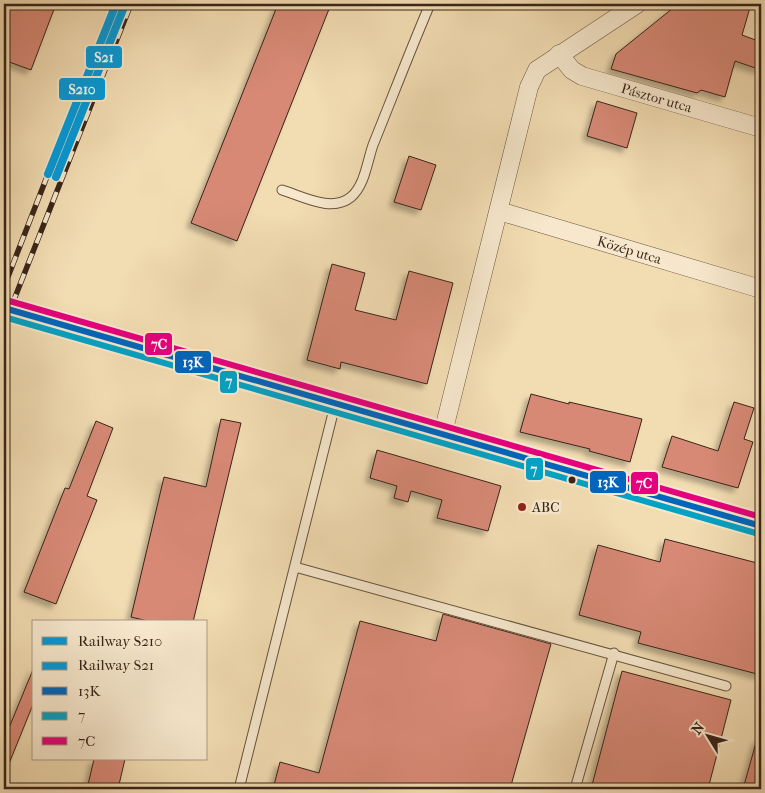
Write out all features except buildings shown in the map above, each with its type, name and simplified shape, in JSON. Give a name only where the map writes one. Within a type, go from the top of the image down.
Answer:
[{"type":"street","points":[[444,433],[529,87],[537,70],[637,4]]},
{"type":"street","name":"Pásztor utca","points":[[559,54],[572,70],[582,76],[761,128]]},
{"type":"street","name":"Közép utca","points":[[499,211],[761,289]]},
{"type":"street","points":[[4,308],[335,404],[444,433],[761,526]]},
{"type":"lane","points":[[282,190],[316,201],[335,204],[351,197],[361,184],[372,148],[430,4]]},
{"type":"lane","points":[[239,789],[335,404]]},
{"type":"lane","points":[[295,566],[614,653],[726,686]]},
{"type":"lane","points":[[575,789],[614,653]]},
{"type":"railway","points":[[4,325],[131,4]]},
{"type":"railway","points":[[4,287],[48,174]]},
{"type":"rail line","name":"S210","points":[[48,174],[116,4]]},
{"type":"rail line","name":"S21","points":[[56,177],[124,7]]},
{"type":"transit line","name":"7C","points":[[6,300],[761,517]]},
{"type":"transit line","name":"13K","points":[[4,308],[761,526]]},
{"type":"transit line","name":"7","points":[[4,317],[759,534]]},
{"type":"place","name":"ABC","points":[[522,507]]}]
